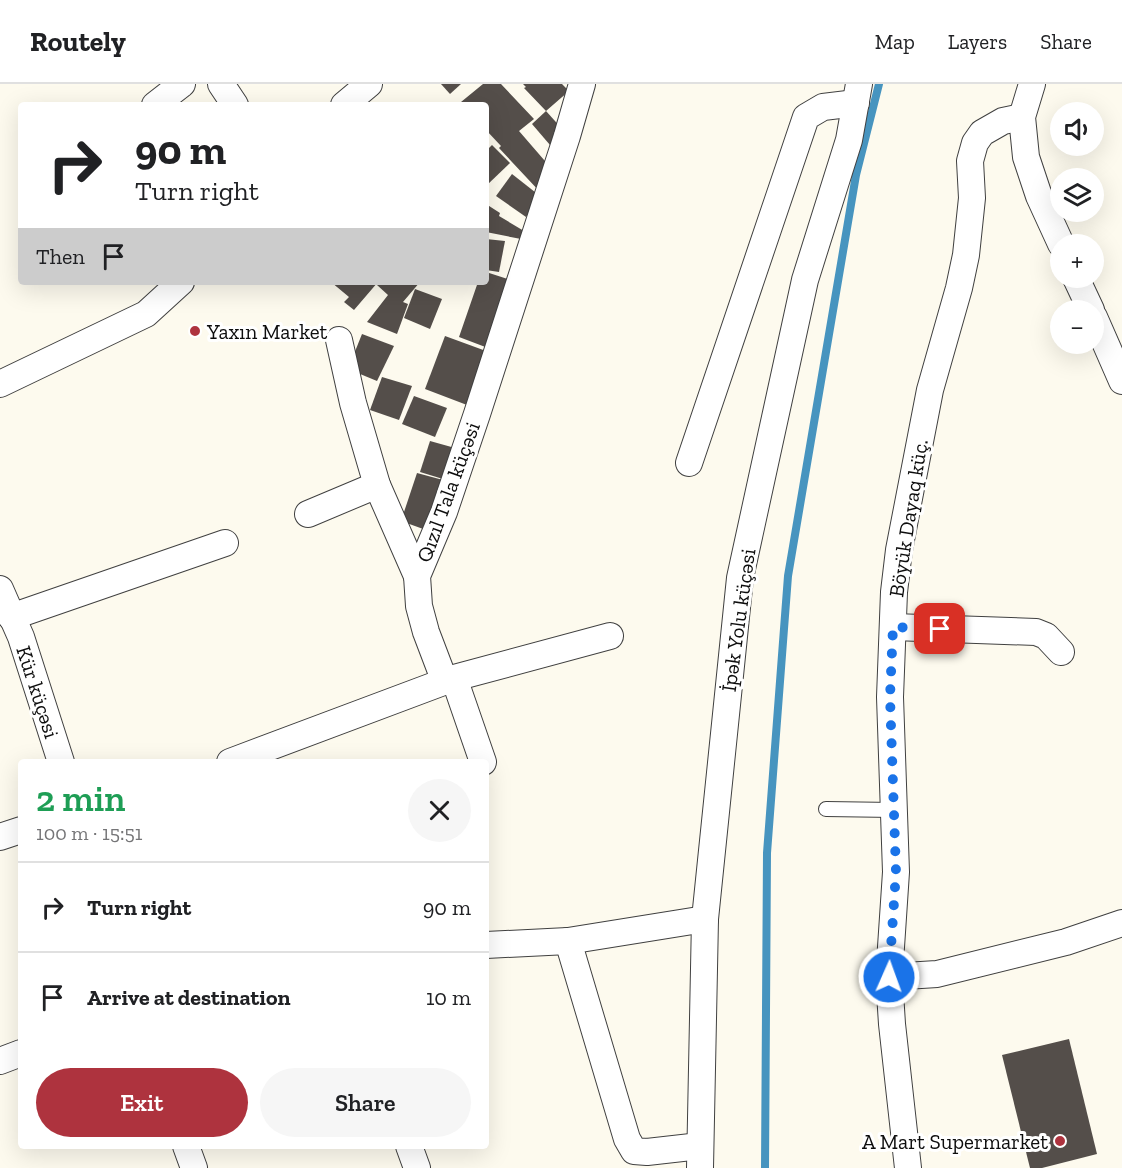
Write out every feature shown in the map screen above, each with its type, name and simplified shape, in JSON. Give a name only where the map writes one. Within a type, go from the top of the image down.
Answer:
[{"type":"street","points":[[159,102],[182,84]]},
{"type":"street","points":[[221,84],[233,102]]},
{"type":"street","points":[[348,102],[369,84]]},
{"type":"street","name":"Qızıl Tala küçəsi","points":[[482,759],[424,623],[419,606],[417,576],[444,512],[582,84]]},
{"type":"street","points":[[1032,84],[1022,117],[1026,157],[1039,196],[1056,234]]},
{"type":"street","points":[[688,463],[806,117],[823,107],[857,94]]},
{"type":"street","name":"İpək Yolu küçəsi","points":[[700,1157],[705,919],[740,578],[805,280],[849,140],[857,94]]},
{"type":"street","name":"Böyük Dayaq küç.","points":[[908,1168],[889,977],[896,872],[890,697],[894,592],[899,550],[930,390],[966,255],[972,198],[970,161],[975,143],[982,133],[1003,121],[1022,117]]},
{"type":"street","points":[[0,384],[146,314],[179,285]]},
{"type":"street","points":[[339,340],[353,403],[377,485],[417,576]]},
{"type":"street","points":[[1104,340],[1122,381]]},
{"type":"street","points":[[308,514],[377,485]]},
{"type":"street","points":[[11,632],[225,543]]},
{"type":"street","name":"Kür küçəsi","points":[[0,589],[11,632],[60,759]]},
{"type":"street","points":[[893,627],[1036,632],[1046,636],[1061,651]]},
{"type":"street","points":[[238,759],[449,680],[610,636]]},
{"type":"street","points":[[0,837],[18,831]]},
{"type":"street","points":[[489,945],[568,940],[705,919]]},
{"type":"street","points":[[889,977],[937,974],[1066,942],[1122,923]]},
{"type":"street","points":[[568,940],[627,1139],[634,1150],[700,1157]]},
{"type":"street","points":[[0,1061],[18,1054]]},
{"type":"street","points":[[187,1149],[194,1168]]},
{"type":"street","points":[[410,1149],[417,1168]]},
{"type":"lane","points":[[826,808],[894,810]]},
{"type":"building","points":[[441,84],[461,84],[450,94]]},
{"type":"building","points":[[483,84],[501,84],[534,119],[519,131],[551,168],[541,193],[499,148],[501,146],[489,133],[489,102],[461,102]]},
{"type":"building","points":[[523,84],[562,84],[569,91],[546,111],[524,88],[526,87]]},
{"type":"building","points":[[546,111],[564,131],[556,152],[532,124]]},
{"type":"building","points":[[492,145],[510,163],[489,183],[489,148]]},
{"type":"building","points":[[512,174],[540,196],[526,217],[496,196]]},
{"type":"building","points":[[489,206],[500,213],[499,216],[524,231],[521,239],[489,233]]},
{"type":"building","points":[[489,239],[505,241],[499,272],[489,270]]},
{"type":"building","points":[[489,273],[514,281],[488,348],[459,337],[477,285],[489,285]]},
{"type":"building","points":[[335,285],[375,285],[354,310],[344,302],[349,297]]},
{"type":"building","points":[[377,285],[417,285],[403,302],[408,304],[397,334],[367,322],[388,295]]},
{"type":"building","points":[[415,289],[442,299],[430,329],[404,318]]},
{"type":"building","points":[[362,334],[394,346],[377,381],[348,369]]},
{"type":"building","points":[[445,336],[486,351],[467,405],[425,389]]},
{"type":"building","points":[[382,377],[412,386],[399,420],[370,410]]},
{"type":"building","points":[[414,396],[447,408],[435,437],[402,424]]},
{"type":"building","points":[[430,441],[455,448],[443,479],[420,472]]},
{"type":"building","points":[[417,473],[443,480],[426,530],[401,521]]},
{"type":"building","points":[[1069,1039],[1097,1154],[1042,1168],[1030,1168],[1002,1055]]},
{"type":"waterway","points":[[765,1168],[767,853],[788,576],[856,175],[879,84]]},
{"type":"place","name":"Yaxın Market","points":[[195,331]]},
{"type":"place","name":"A Mart Supermarket","points":[[1060,1141]]},
{"type":"route","points":[[889,977],[896,872],[890,697],[893,627],[940,629]]}]
